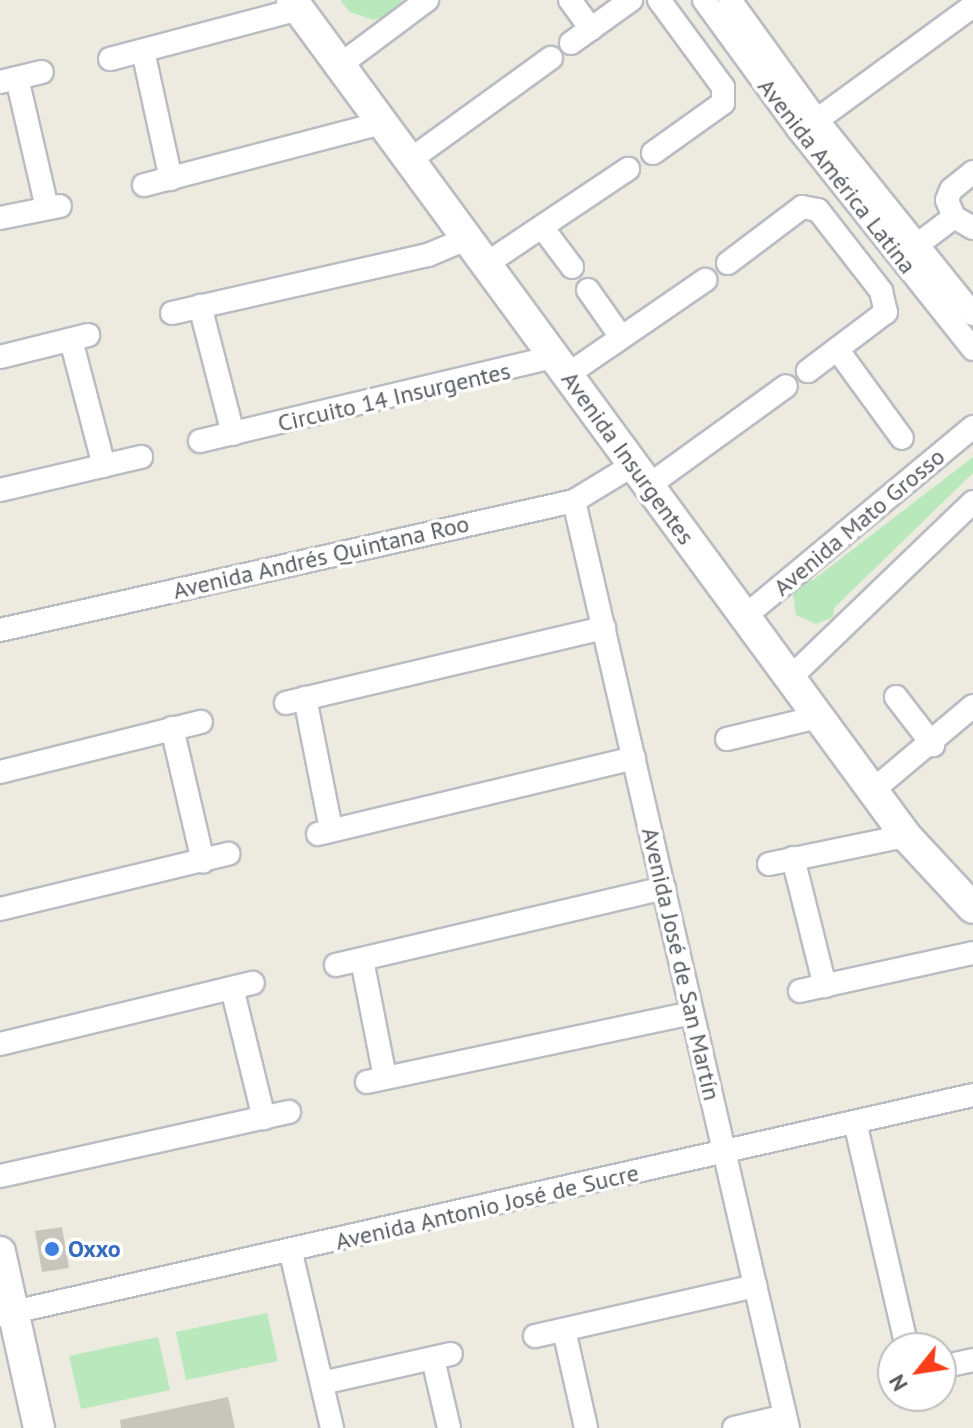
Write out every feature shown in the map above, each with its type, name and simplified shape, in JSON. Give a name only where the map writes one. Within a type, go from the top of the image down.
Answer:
[{"type":"main road","name":"Avenida Insurgentes","points":[[296,5],[872,791],[906,836],[970,900]]},
{"type":"main road","points":[[0,1252],[7,1314],[39,1428]]},
{"type":"street","points":[[340,65],[427,0]]},
{"type":"street","points":[[570,0],[591,29]]},
{"type":"street","points":[[571,43],[631,0]]},
{"type":"street","points":[[653,153],[723,103],[723,87],[659,0]]},
{"type":"street","points":[[110,59],[296,5]]},
{"type":"street","points":[[686,36],[717,5]]},
{"type":"street","name":"Avenida América Latina","points":[[717,5],[817,120],[973,314]]},
{"type":"street","name":"Avenida América Latina","points":[[717,5],[881,235],[973,349]]},
{"type":"street","points":[[817,120],[973,6]]},
{"type":"street","points":[[143,51],[171,179]]},
{"type":"street","points":[[410,160],[551,58]]},
{"type":"street","points":[[0,218],[54,207],[9,80],[42,72]]},
{"type":"street","points":[[144,185],[382,123]]},
{"type":"street","points":[[486,264],[628,169]]},
{"type":"street","points":[[917,245],[964,223],[947,200],[951,190],[973,172]]},
{"type":"street","points":[[728,263],[802,207],[818,210],[881,291],[886,312],[808,371]]},
{"type":"street","points":[[542,227],[572,267]]},
{"type":"street","points":[[856,259],[881,235]]},
{"type":"street","points":[[172,313],[428,255],[466,239]]},
{"type":"street","points":[[560,366],[621,337],[705,280]]},
{"type":"street","points":[[588,290],[621,337]]},
{"type":"street","points":[[200,306],[233,434]]},
{"type":"street","points":[[0,357],[80,338],[104,466]]},
{"type":"street","points":[[837,349],[902,438]]},
{"type":"street","name":"Circuito 14 Insurgentes","points":[[200,441],[560,366]]},
{"type":"street","name":"Avenida Andrés Quintana Roo","points":[[0,630],[574,501],[641,476],[786,386]]},
{"type":"street","name":"Avenida Mato Grosso","points":[[744,617],[973,427]]},
{"type":"street","points":[[0,490],[141,457]]},
{"type":"street","name":"Avenida José de San Martín","points":[[574,501],[787,1422]]},
{"type":"street","points":[[790,678],[973,502]]},
{"type":"street","points":[[604,628],[296,700],[325,832],[634,758]]},
{"type":"street","points":[[896,697],[933,745]]},
{"type":"street","points":[[872,791],[933,745],[973,706]]},
{"type":"street","points":[[727,739],[818,717]]},
{"type":"street","points":[[0,772],[201,722]]},
{"type":"street","points":[[172,728],[203,861]]},
{"type":"street","points":[[769,864],[906,836]]},
{"type":"street","points":[[0,909],[228,854]]},
{"type":"street","points":[[793,858],[825,986]]},
{"type":"street","points":[[336,965],[664,888]]},
{"type":"street","points":[[800,991],[973,953]]},
{"type":"street","points":[[362,960],[376,1080],[692,1013]]},
{"type":"street","points":[[0,1044],[242,986],[264,1118]]},
{"type":"street","name":"Avenida Antonio José de Sucre","points":[[7,1314],[291,1253],[973,1095]]},
{"type":"street","points":[[0,1176],[289,1112]]},
{"type":"street","points":[[855,1122],[903,1332]]},
{"type":"street","points":[[291,1253],[332,1428]]},
{"type":"street","points":[[535,1336],[755,1286]]},
{"type":"street","points":[[564,1330],[586,1428]]},
{"type":"street","points":[[322,1383],[442,1356],[449,1428]]},
{"type":"street","points":[[734,1428],[787,1422]]},
{"type":"green space","points":[[340,0],[402,0],[398,13],[373,20],[350,12]]},
{"type":"green space","points":[[973,457],[973,473],[834,608],[833,617],[816,624],[796,615],[793,593],[801,580],[813,580]]},
{"type":"green space","points":[[267,1313],[278,1361],[186,1380],[176,1332]]},
{"type":"green space","points":[[158,1337],[170,1390],[81,1409],[69,1356]]},
{"type":"building","name":"Oxxo","points":[[62,1227],[69,1268],[42,1272],[35,1231]]},
{"type":"building","points":[[228,1397],[235,1428],[121,1428],[120,1420]]},
{"type":"place","name":"Oxxo","points":[[52,1249]]}]
